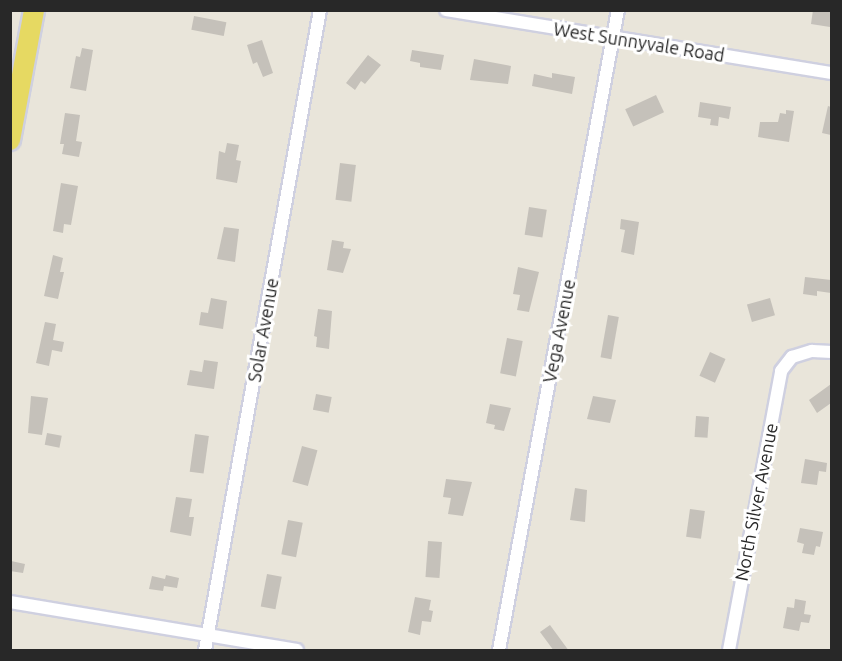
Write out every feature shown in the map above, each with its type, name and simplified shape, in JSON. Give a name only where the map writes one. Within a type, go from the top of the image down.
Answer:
[{"type":"main road","points":[[10,140],[34,10]]},
{"type":"street","name":"Solar Avenue","points":[[205,651],[320,10]]},
{"type":"street","name":"West Sunnyvale Road","points":[[446,10],[831,73]]},
{"type":"street","name":"Vega Avenue","points":[[499,651],[618,10]]},
{"type":"street","name":"North Silver Avenue","points":[[729,651],[781,371],[792,357],[812,351],[831,352]]},
{"type":"street","points":[[10,602],[297,651]]},
{"type":"building","points":[[813,10],[831,10],[830,27],[811,24]]},
{"type":"building","points":[[194,16],[226,22],[224,36],[191,30]]},
{"type":"building","points":[[262,40],[273,73],[263,77],[257,62],[253,64],[247,45]]},
{"type":"building","points":[[82,48],[93,50],[86,91],[70,88],[76,56],[80,57]]},
{"type":"building","points":[[412,50],[444,55],[441,70],[420,67],[420,63],[410,61]]},
{"type":"building","points":[[368,55],[381,65],[365,84],[361,81],[355,90],[346,83]]},
{"type":"building","points":[[474,59],[511,66],[508,84],[470,80]]},
{"type":"building","points":[[552,73],[575,77],[572,94],[532,86],[534,74],[552,78]]},
{"type":"building","points":[[656,95],[664,112],[633,127],[625,109]]},
{"type":"building","points":[[700,102],[731,107],[729,119],[719,117],[718,126],[710,125],[711,119],[698,117]]},
{"type":"building","points":[[828,106],[831,107],[831,135],[822,133]]},
{"type":"building","points":[[786,110],[794,111],[789,142],[758,137],[760,122],[778,122],[780,113],[786,114]]},
{"type":"building","points":[[65,113],[80,115],[76,141],[82,142],[79,157],[62,154],[64,144],[60,144]]},
{"type":"building","points":[[227,143],[239,145],[236,160],[241,161],[237,183],[216,179],[219,151],[225,153]]},
{"type":"building","points":[[340,163],[356,165],[351,202],[335,200]]},
{"type":"building","points":[[61,183],[78,186],[71,225],[64,224],[63,233],[53,231]]},
{"type":"building","points":[[529,207],[547,210],[542,237],[525,235]]},
{"type":"building","points":[[621,219],[639,222],[634,255],[621,252],[625,230],[620,229]]},
{"type":"building","points":[[224,227],[239,229],[235,262],[217,259]]},
{"type":"building","points":[[332,240],[344,242],[343,248],[351,249],[343,273],[327,270]]},
{"type":"building","points":[[53,255],[63,258],[60,272],[64,272],[58,299],[44,296]]},
{"type":"building","points":[[518,267],[539,272],[529,312],[517,310],[520,295],[513,294]]},
{"type":"building","points":[[805,277],[831,280],[831,293],[817,291],[817,296],[803,294]]},
{"type":"building","points":[[211,298],[227,301],[223,329],[199,325],[201,312],[208,313]]},
{"type":"building","points":[[770,298],[775,315],[752,322],[747,305]]},
{"type":"building","points":[[318,309],[332,311],[329,349],[316,347],[317,337],[314,336]]},
{"type":"building","points":[[608,315],[619,317],[611,359],[601,357]]},
{"type":"building","points":[[45,322],[56,324],[53,340],[64,342],[62,352],[52,350],[49,366],[36,363]]},
{"type":"building","points":[[507,338],[523,341],[516,376],[500,373]]},
{"type":"building","points":[[710,352],[726,359],[715,383],[699,376]]},
{"type":"building","points":[[204,360],[218,362],[214,389],[187,385],[190,370],[202,372]]},
{"type":"building","points":[[831,384],[831,403],[817,413],[809,400]]},
{"type":"building","points":[[316,394],[332,397],[329,413],[313,410]]},
{"type":"building","points":[[31,396],[48,398],[42,435],[28,433]]},
{"type":"building","points":[[593,396],[616,400],[610,423],[587,419]]},
{"type":"building","points":[[490,404],[511,408],[504,431],[494,429],[495,425],[486,423]]},
{"type":"building","points":[[696,416],[709,417],[708,438],[695,437]]},
{"type":"building","points":[[47,433],[62,436],[59,448],[45,445]]},
{"type":"building","points":[[195,434],[209,436],[204,474],[190,472]]},
{"type":"building","points":[[302,446],[317,450],[308,486],[292,482]]},
{"type":"building","points":[[805,459],[827,463],[826,472],[819,471],[817,485],[801,483]]},
{"type":"building","points":[[446,479],[472,482],[463,516],[448,514],[451,498],[443,497]]},
{"type":"building","points":[[575,488],[587,490],[585,522],[570,520]]},
{"type":"building","points":[[176,497],[192,499],[189,517],[194,517],[191,536],[170,532]]},
{"type":"building","points":[[690,509],[705,511],[701,539],[686,537]]},
{"type":"building","points":[[288,520],[303,523],[296,557],[281,554]]},
{"type":"building","points":[[800,528],[823,532],[820,547],[816,546],[814,555],[802,553],[804,544],[797,542]]},
{"type":"building","points":[[428,541],[442,542],[439,578],[425,577]]},
{"type":"building","points":[[11,561],[25,564],[23,573],[10,571]]},
{"type":"building","points":[[267,574],[282,577],[275,609],[261,606]]},
{"type":"building","points":[[166,575],[179,578],[177,588],[164,586],[163,591],[149,589],[152,576],[165,579]]},
{"type":"building","points":[[415,597],[431,600],[429,610],[433,611],[431,622],[422,621],[420,635],[408,632]]},
{"type":"building","points":[[795,599],[806,601],[804,614],[811,615],[809,623],[801,622],[799,631],[783,628],[787,607],[794,608]]},
{"type":"building","points":[[550,625],[569,651],[554,651],[540,632]]}]
